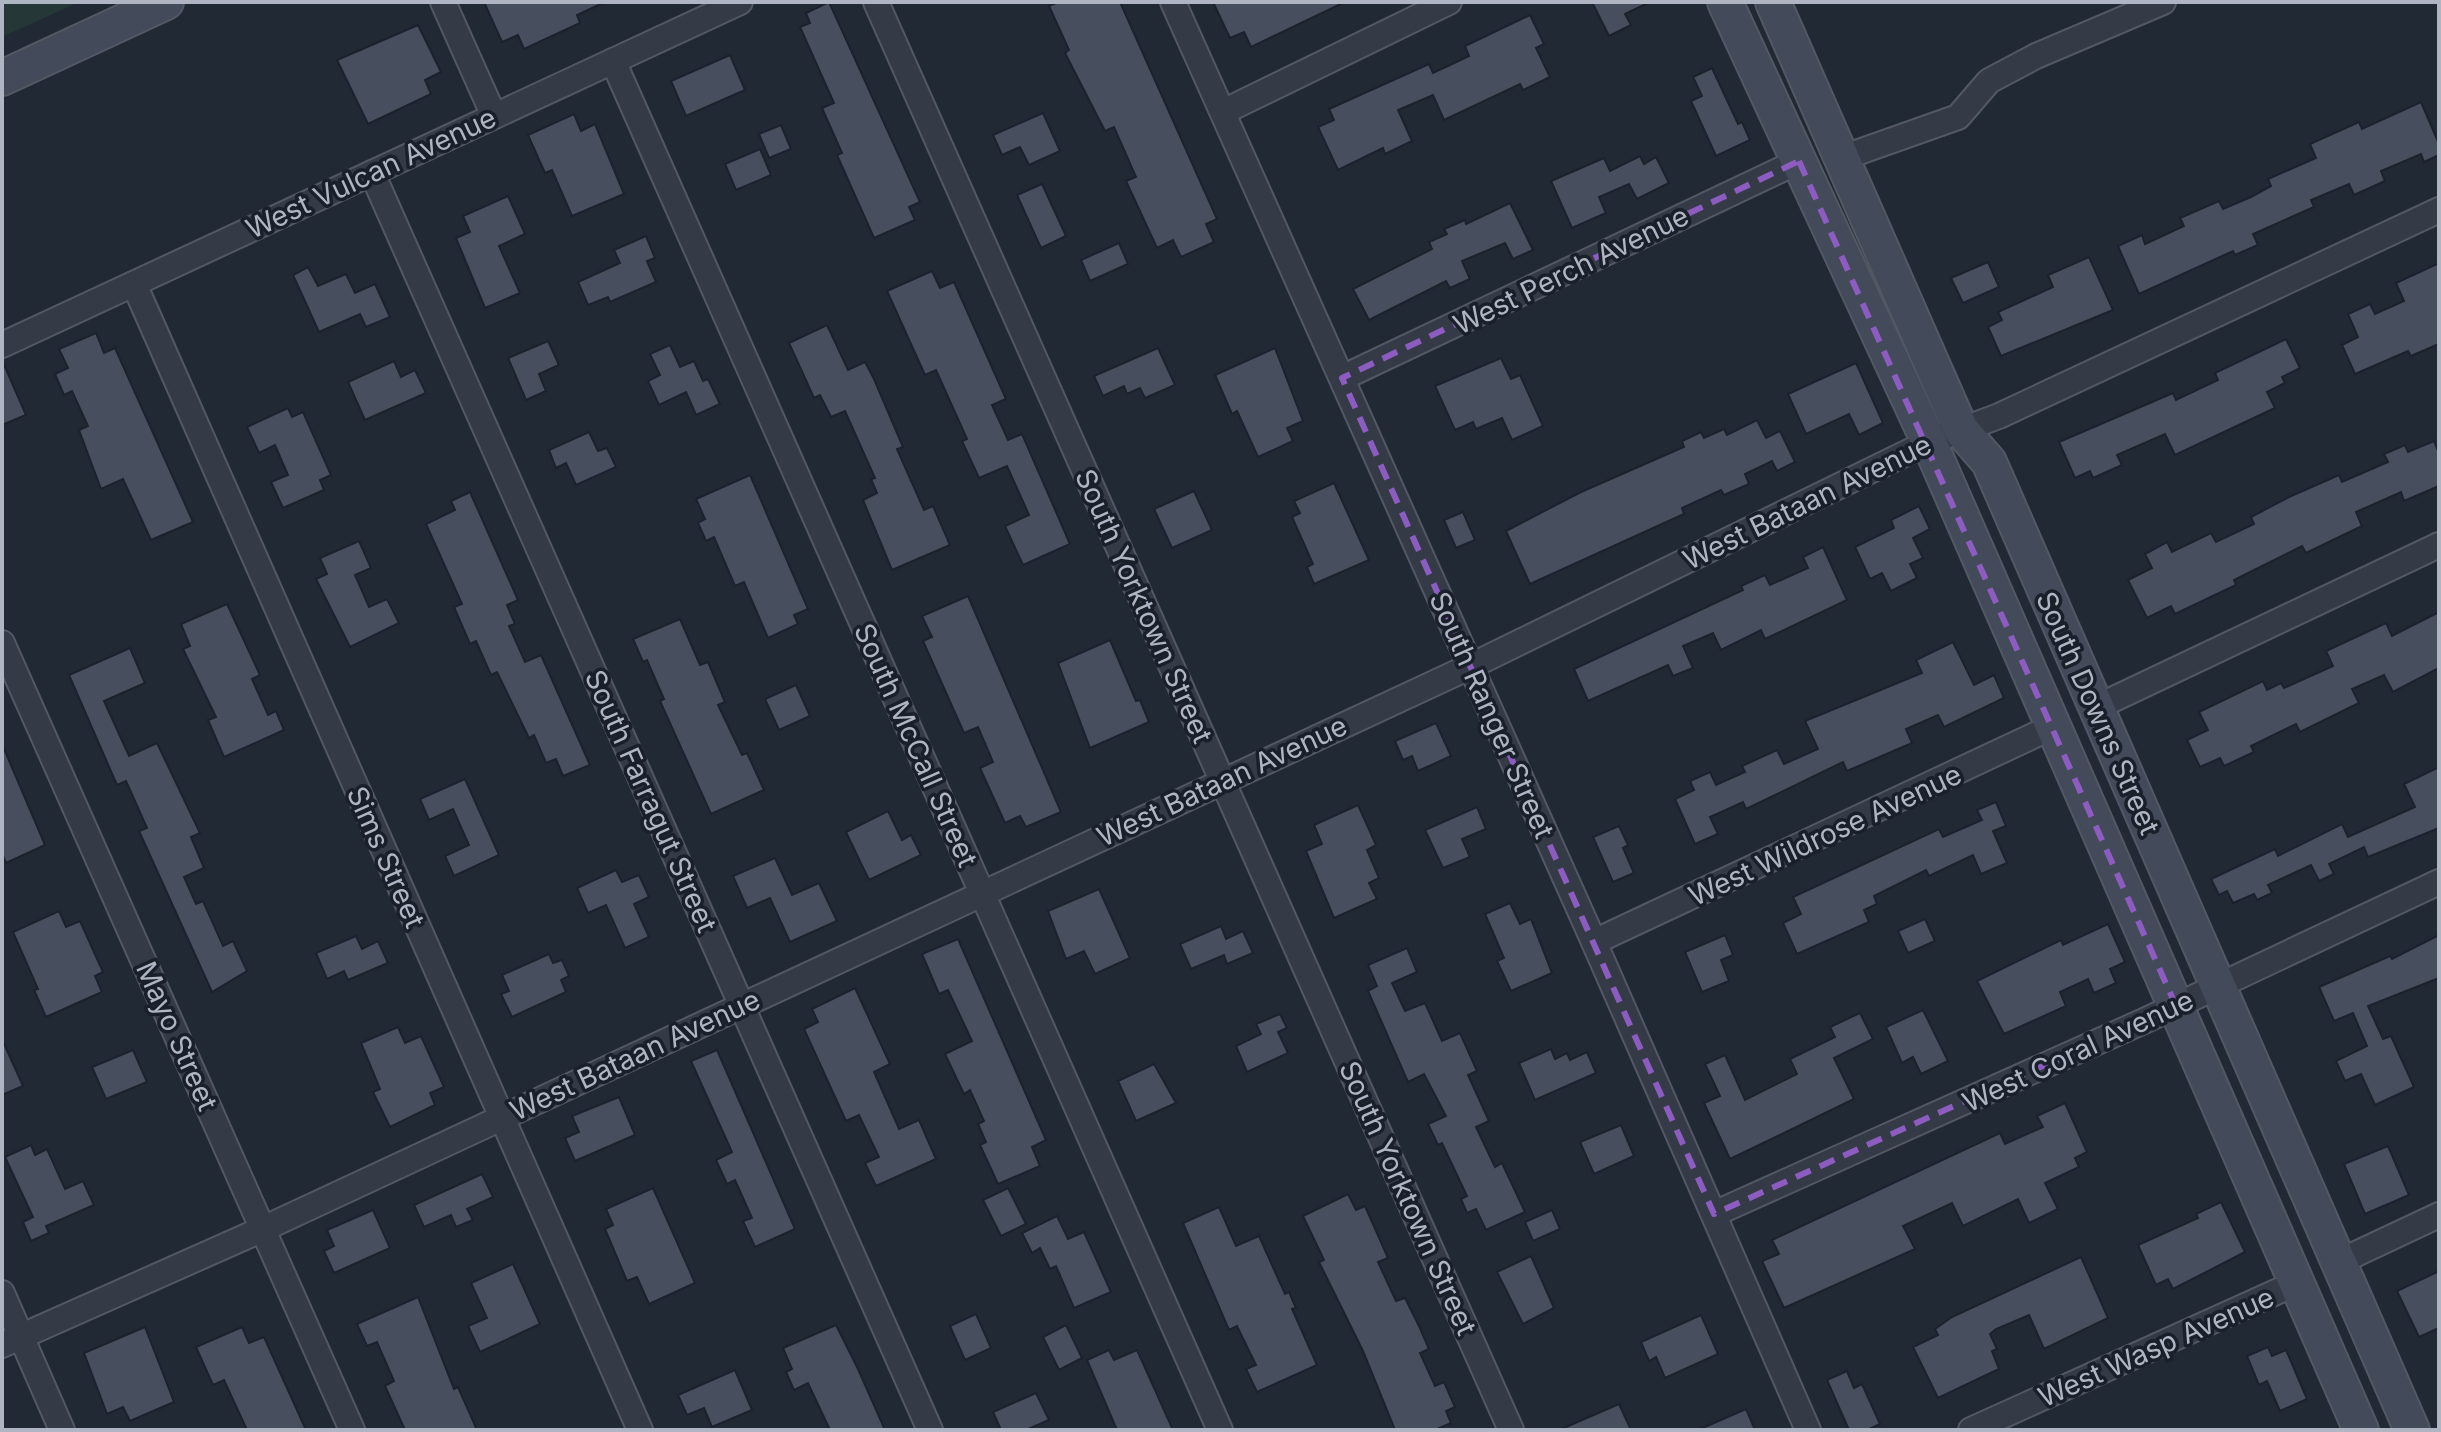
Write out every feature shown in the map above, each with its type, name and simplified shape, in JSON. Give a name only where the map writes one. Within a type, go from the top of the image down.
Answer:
[{"type":"main road","points":[[2,78],[166,2]]},
{"type":"main road","name":"South Downs Street","points":[[1725,2],[1799,161],[1945,436],[1989,462],[2412,1430]]},
{"type":"main road","name":"South Downs Street","points":[[1773,2],[1842,158],[2054,726],[2361,1430]]},
{"type":"street","points":[[443,2],[494,116]]},
{"type":"street","name":"West Vulcan Avenue","points":[[2,345],[740,2]]},
{"type":"street","name":"South Yorktown Street","points":[[876,2],[1511,1430]]},
{"type":"street","name":"South Ranger Street","points":[[1173,2],[1594,942],[1808,1430]]},
{"type":"street","points":[[1223,112],[1449,2]]},
{"type":"street","points":[[1842,158],[1958,117],[1989,81],[2036,56],[2163,2]]},
{"type":"street","name":"South McCall Street","points":[[613,61],[1220,1430]]},
{"type":"street","name":"West Perch Avenue","points":[[1342,378],[1799,161]]},
{"type":"street","name":"South Farragut Street","points":[[372,173],[930,1430]]},
{"type":"street","name":"West Bataan Avenue","points":[[12,1341],[263,1229],[1469,667],[1945,436],[1999,416],[2439,210]]},
{"type":"street","name":"Sims Street","points":[[134,284],[640,1430]]},
{"type":"street","points":[[2095,708],[2439,545]]},
{"type":"street","name":"Mayo Street","points":[[2,643],[352,1430]]},
{"type":"street","name":"West Wildrose Avenue","points":[[1594,942],[2054,726]]},
{"type":"street","name":"West Coral Avenue","points":[[1714,1214],[2218,987],[2439,882]]},
{"type":"street","points":[[2339,1262],[2439,1215]]},
{"type":"street","name":"West Wasp Avenue","points":[[1971,1430],[2296,1283]]},
{"type":"street","points":[[2,1293],[12,1341],[62,1430]]},
{"type":"highlighted area","points":[[1799,161],[2176,1006],[1714,1214],[1342,378]]},
{"type":"shaded area","points":[[2,2],[79,2],[2,37]]},
{"type":"building","points":[[484,2],[605,2],[577,15],[580,23],[524,49],[518,35],[502,42]]},
{"type":"building","points":[[829,2],[920,202],[909,207],[915,220],[874,238],[837,155],[842,153],[822,108],[834,103],[800,27],[810,23],[806,13]]},
{"type":"building","points":[[1058,2],[1120,2],[1217,219],[1206,224],[1214,242],[1181,257],[1173,240],[1157,248],[1126,181],[1136,177],[1114,127],[1105,131],[1065,53],[1069,50],[1049,6]]},
{"type":"building","points":[[1213,2],[1345,2],[1251,47],[1244,32],[1230,38]]},
{"type":"building","points":[[1592,2],[1650,2],[1625,14],[1631,25],[1609,36]]},
{"type":"building","points":[[1530,15],[1544,44],[1536,48],[1550,77],[1523,90],[1520,84],[1444,120],[1433,95],[1398,110],[1412,141],[1385,154],[1383,148],[1338,170],[1318,127],[1334,120],[1329,109],[1429,64],[1433,73],[1469,56],[1465,46]]},
{"type":"building","points":[[418,25],[441,72],[425,80],[431,94],[368,124],[337,60]]},
{"type":"building","points":[[730,55],[745,90],[686,116],[671,81]]},
{"type":"building","points":[[1712,68],[1738,124],[1742,122],[1750,140],[1716,156],[1691,101],[1702,96],[1693,77]]},
{"type":"building","points":[[2421,102],[2439,144],[2439,155],[2424,162],[2421,154],[2381,171],[2385,181],[2354,195],[2349,184],[2311,200],[2314,207],[2253,234],[2258,245],[2235,255],[2233,251],[2139,294],[2118,246],[2142,235],[2145,244],[2184,226],[2180,218],[2219,201],[2223,209],[2251,197],[2271,186],[2268,179],[2316,158],[2310,144],[2359,122],[2362,129]]},
{"type":"building","points":[[1043,113],[1060,151],[1029,165],[1020,147],[1002,155],[993,135]]},
{"type":"building","points":[[574,114],[581,131],[595,124],[624,194],[572,216],[552,170],[545,173],[528,135]]},
{"type":"building","points":[[781,125],[791,149],[769,158],[759,134]]},
{"type":"building","points":[[760,149],[771,175],[736,190],[725,164]]},
{"type":"building","points":[[1640,156],[1644,164],[1656,157],[1669,183],[1637,199],[1629,184],[1599,197],[1606,213],[1572,228],[1551,181],[1604,158],[1610,171]]},
{"type":"building","points":[[1042,184],[1066,236],[1041,248],[1017,195]]},
{"type":"building","points":[[508,196],[525,234],[499,246],[520,293],[485,308],[456,238],[470,232],[463,216]]},
{"type":"building","points":[[1510,203],[1533,250],[1513,259],[1505,243],[1462,261],[1470,279],[1450,288],[1446,281],[1369,320],[1353,289],[1432,249],[1429,242],[1447,234],[1444,229],[1465,220],[1466,224]]},
{"type":"building","points":[[646,236],[655,258],[647,261],[656,282],[610,302],[608,297],[588,305],[578,282],[620,263],[614,250]]},
{"type":"building","points":[[1119,243],[1128,264],[1090,281],[1081,260]]},
{"type":"building","points":[[2089,257],[2113,310],[2001,356],[1988,327],[2002,320],[1998,312],[2053,287],[2048,275]]},
{"type":"building","points":[[1988,262],[1999,287],[1963,303],[1951,278]]},
{"type":"building","points":[[2439,263],[2439,344],[2411,356],[2408,351],[2355,374],[2342,345],[2358,337],[2348,314],[2370,304],[2375,314],[2404,301],[2396,283]]},
{"type":"building","points":[[308,267],[318,286],[346,274],[355,293],[375,284],[390,317],[366,327],[360,314],[319,332],[293,275]]},
{"type":"building","points":[[932,271],[940,288],[954,282],[1006,399],[992,405],[1008,440],[1022,434],[1070,544],[1023,565],[1005,526],[1029,515],[1007,466],[979,478],[962,441],[967,439],[936,370],[925,375],[887,291]]},
{"type":"building","points":[[827,325],[848,370],[865,362],[903,447],[897,449],[924,510],[933,506],[950,545],[892,570],[863,500],[877,493],[871,479],[875,478],[845,411],[831,417],[820,395],[814,398],[789,343]]},
{"type":"building","points":[[96,333],[104,353],[115,348],[193,522],[151,540],[123,479],[101,489],[79,430],[88,426],[72,391],[64,395],[55,374],[68,368],[59,349]]},
{"type":"building","points":[[2286,339],[2300,368],[2282,377],[2285,383],[2267,392],[2275,408],[2175,455],[2165,434],[2117,455],[2122,465],[2093,478],[2090,471],[2075,478],[2059,442],[2173,393],[2176,400],[2218,380],[2215,373]]},
{"type":"building","points":[[548,341],[559,365],[539,374],[546,391],[526,400],[508,358]]},
{"type":"building","points":[[670,345],[680,367],[694,361],[703,381],[708,379],[720,404],[696,415],[686,392],[659,405],[648,381],[660,375],[650,354]]},
{"type":"building","points":[[1158,348],[1175,385],[1145,398],[1140,388],[1127,394],[1124,386],[1103,396],[1094,376]]},
{"type":"building","points":[[1275,348],[1303,421],[1287,428],[1293,441],[1258,457],[1237,411],[1232,414],[1215,375]]},
{"type":"building","points":[[1501,358],[1511,379],[1520,375],[1543,426],[1512,440],[1502,418],[1476,429],[1473,422],[1455,430],[1435,386]]},
{"type":"building","points":[[2,360],[26,415],[2,425]]},
{"type":"building","points":[[394,361],[401,377],[415,370],[426,393],[365,420],[348,382]]},
{"type":"building","points":[[1856,363],[1883,423],[1859,435],[1849,414],[1806,434],[1788,394]]},
{"type":"building","points":[[288,408],[292,417],[303,412],[331,475],[320,480],[324,490],[283,508],[271,482],[288,475],[275,445],[259,453],[247,427]]},
{"type":"building","points":[[1757,420],[1766,438],[1780,431],[1795,462],[1777,471],[1772,461],[1745,474],[1749,484],[1724,495],[1721,490],[1682,508],[1684,514],[1530,584],[1506,531],[1581,492],[1684,447],[1682,441],[1701,432],[1704,438],[1724,429],[1727,435]]},
{"type":"building","points":[[589,432],[598,451],[607,448],[616,467],[576,485],[566,463],[556,468],[549,450]]},
{"type":"building","points":[[2434,441],[2439,453],[2439,486],[2404,501],[2401,492],[2356,512],[2362,526],[2306,553],[2302,546],[2234,580],[2236,585],[2175,614],[2171,606],[2147,618],[2128,580],[2152,568],[2145,554],[2167,542],[2172,552],[2211,533],[2216,542],[2254,524],[2251,517],[2289,497],[2339,475],[2342,482],[2388,462],[2384,454],[2405,445],[2408,452]]},
{"type":"building","points":[[750,475],[808,609],[794,615],[798,624],[768,638],[744,582],[735,586],[714,537],[706,541],[698,523],[705,519],[696,499]]},
{"type":"building","points":[[1334,483],[1369,560],[1314,584],[1307,567],[1313,564],[1292,517],[1300,513],[1294,501]]},
{"type":"building","points":[[1194,491],[1212,530],[1172,548],[1154,509]]},
{"type":"building","points":[[470,492],[518,600],[507,605],[515,624],[509,626],[525,662],[541,655],[590,765],[563,776],[556,759],[546,763],[534,735],[529,738],[497,672],[491,675],[476,641],[470,644],[454,607],[462,604],[426,524],[455,510],[451,501]]},
{"type":"building","points":[[1919,506],[1930,529],[1913,538],[1923,558],[1910,564],[1917,578],[1891,591],[1882,573],[1870,579],[1855,547],[1894,528],[1891,520]]},
{"type":"building","points":[[1463,512],[1475,540],[1456,548],[1444,520]]},
{"type":"building","points":[[359,541],[371,568],[355,575],[369,607],[387,599],[399,623],[350,647],[316,579],[327,574],[320,558]]},
{"type":"building","points":[[1823,547],[1847,600],[1765,639],[1761,630],[1721,650],[1713,633],[1683,646],[1693,668],[1673,676],[1668,665],[1588,701],[1574,669],[1743,590],[1741,586],[1765,575],[1770,585],[1808,568],[1803,557]]},
{"type":"building","points":[[968,596],[1061,812],[1026,827],[1020,816],[1005,823],[980,768],[993,762],[978,727],[964,733],[923,641],[932,637],[922,616]]},
{"type":"building","points":[[227,604],[260,675],[252,679],[268,715],[276,711],[284,730],[224,757],[208,720],[216,717],[183,649],[190,646],[181,624]]},
{"type":"building","points":[[2439,612],[2439,668],[2393,692],[2384,675],[2352,689],[2359,703],[2300,732],[2296,724],[2251,746],[2254,752],[2224,766],[2220,758],[2200,767],[2187,740],[2208,730],[2199,712],[2263,681],[2267,690],[2281,683],[2284,688],[2333,666],[2326,651],[2386,623],[2392,636]]},
{"type":"building","points":[[680,619],[700,665],[708,662],[725,702],[718,705],[742,755],[747,753],[764,790],[711,814],[660,701],[664,699],[647,660],[643,662],[633,639]]},
{"type":"building","points":[[1110,640],[1136,701],[1140,700],[1149,722],[1090,748],[1058,663]]},
{"type":"building","points":[[1953,642],[1974,685],[1994,675],[2004,698],[1944,727],[1938,715],[1906,729],[1912,743],[1847,771],[1843,762],[1746,809],[1743,802],[1710,817],[1718,834],[1695,844],[1675,799],[1694,790],[1690,781],[1710,772],[1716,785],[1745,772],[1742,766],[1777,750],[1784,764],[1818,749],[1805,721],[1922,673],[1916,660]]},
{"type":"building","points":[[130,648],[145,683],[104,701],[129,756],[157,743],[200,833],[191,837],[204,868],[184,877],[196,904],[203,901],[223,946],[233,941],[247,971],[212,992],[139,831],[147,828],[126,781],[117,785],[69,675]]},
{"type":"building","points":[[796,685],[810,716],[779,730],[765,699]]},
{"type":"building","points":[[1436,723],[1451,756],[1418,771],[1412,756],[1403,760],[1395,741]]},
{"type":"building","points":[[2,744],[45,845],[6,863],[2,854]]},
{"type":"building","points":[[2439,767],[2439,828],[2368,857],[2364,847],[2329,864],[2334,874],[2319,881],[2311,865],[2268,885],[2272,893],[2257,900],[2254,894],[2233,903],[2227,891],[2219,895],[2211,879],[2275,849],[2278,856],[2342,824],[2348,837],[2415,807],[2404,784]]},
{"type":"building","points":[[465,779],[499,855],[454,876],[445,856],[469,845],[453,809],[429,820],[420,799]]},
{"type":"building","points":[[1996,802],[2006,826],[1993,831],[2007,863],[1981,874],[1973,855],[1929,876],[1926,870],[1874,896],[1877,904],[1864,910],[1869,922],[1797,954],[1783,923],[1801,914],[1793,897],[1939,829],[1943,837],[1982,820],[1977,810]]},
{"type":"building","points":[[1358,805],[1376,845],[1367,850],[1379,878],[1369,883],[1377,899],[1334,918],[1306,851],[1322,844],[1314,825]]},
{"type":"building","points":[[1477,807],[1486,829],[1462,839],[1470,857],[1443,868],[1425,830]]},
{"type":"building","points":[[888,811],[902,840],[911,835],[921,855],[869,880],[846,832]]},
{"type":"building","points":[[1619,826],[1628,845],[1623,848],[1634,873],[1613,882],[1593,837]]},
{"type":"building","points":[[775,858],[792,895],[819,883],[837,921],[790,942],[770,898],[747,908],[733,876]]},
{"type":"building","points":[[616,870],[622,882],[639,875],[649,897],[634,904],[649,937],[625,948],[606,905],[588,913],[577,888]]},
{"type":"building","points":[[1099,889],[1130,958],[1095,974],[1084,951],[1066,959],[1048,911]]},
{"type":"building","points":[[1510,903],[1520,924],[1531,919],[1552,973],[1511,991],[1497,961],[1504,958],[1485,914]]},
{"type":"building","points":[[59,911],[66,927],[80,921],[103,972],[95,976],[102,992],[46,1017],[34,990],[38,989],[13,932]]},
{"type":"building","points":[[1925,919],[1935,941],[1908,953],[1898,931]]},
{"type":"building","points":[[2108,924],[2125,962],[2110,969],[2116,983],[2094,993],[2088,979],[2060,992],[2066,1006],[2004,1034],[1977,981],[2061,940],[2063,945]]},
{"type":"building","points":[[1221,926],[1226,939],[1243,931],[1253,953],[1227,964],[1224,955],[1191,969],[1180,944]]},
{"type":"building","points":[[1725,935],[1733,955],[1721,960],[1729,981],[1702,992],[1685,952]]},
{"type":"building","points":[[2439,935],[2439,978],[2368,1006],[2383,1039],[2391,1036],[2414,1087],[2375,1105],[2361,1074],[2345,1081],[2336,1061],[2367,1046],[2353,1013],[2334,1021],[2319,987],[2390,956],[2392,959]]},
{"type":"building","points":[[356,936],[362,949],[378,941],[388,963],[348,980],[344,971],[327,979],[316,953]]},
{"type":"building","points":[[958,939],[1046,1140],[1032,1147],[1040,1166],[998,1184],[980,1145],[986,1142],[978,1124],[984,1121],[970,1090],[964,1094],[945,1054],[972,1041],[948,990],[939,994],[922,954]]},
{"type":"building","points":[[1407,948],[1417,972],[1392,983],[1405,1011],[1425,1003],[1442,1041],[1460,1033],[1477,1071],[1468,1075],[1489,1121],[1476,1127],[1495,1167],[1502,1163],[1525,1212],[1486,1230],[1476,1209],[1467,1213],[1461,1199],[1467,1196],[1442,1143],[1438,1145],[1428,1124],[1446,1116],[1424,1074],[1408,1082],[1368,991],[1377,986],[1368,965]]},
{"type":"building","points":[[549,954],[553,963],[562,960],[569,976],[561,980],[566,992],[512,1017],[501,994],[509,991],[502,975]]},
{"type":"building","points":[[855,988],[890,1064],[874,1072],[899,1129],[919,1120],[936,1159],[876,1186],[865,1163],[879,1157],[859,1115],[846,1121],[804,1029],[818,1022],[812,1009]]},
{"type":"building","points":[[1923,1010],[1948,1061],[1921,1074],[1913,1057],[1902,1063],[1886,1027]]},
{"type":"building","points":[[1860,1013],[1873,1039],[1834,1058],[1854,1099],[1730,1159],[1704,1103],[1720,1096],[1705,1064],[1725,1055],[1745,1100],[1797,1074],[1790,1059],[1835,1037],[1830,1027]]},
{"type":"building","points":[[1280,1014],[1287,1028],[1278,1032],[1288,1053],[1247,1072],[1236,1046],[1261,1034],[1256,1024]]},
{"type":"building","points":[[398,1027],[405,1043],[421,1036],[444,1087],[430,1093],[435,1105],[390,1127],[373,1092],[380,1089],[361,1043]]},
{"type":"building","points":[[2,1039],[23,1086],[2,1095]]},
{"type":"building","points":[[1551,1049],[1555,1059],[1567,1053],[1570,1060],[1587,1052],[1596,1073],[1535,1100],[1519,1063]]},
{"type":"building","points":[[133,1050],[147,1082],[106,1099],[92,1067]]},
{"type":"building","points":[[717,1050],[795,1229],[755,1247],[743,1221],[752,1218],[735,1180],[727,1184],[716,1160],[732,1152],[691,1061]]},
{"type":"building","points":[[1154,1064],[1176,1103],[1136,1121],[1118,1081]]},
{"type":"building","points":[[619,1097],[635,1135],[575,1161],[565,1138],[579,1132],[572,1116]]},
{"type":"building","points":[[2065,1103],[2087,1152],[2075,1158],[2079,1167],[2045,1183],[2058,1209],[2029,1223],[2018,1199],[1963,1226],[1952,1203],[1903,1226],[1915,1249],[1784,1308],[1762,1261],[1779,1254],[1772,1240],[2000,1133],[2005,1144],[2043,1127],[2037,1116]]},
{"type":"building","points":[[1621,1125],[1634,1156],[1594,1174],[1580,1142]]},
{"type":"building","points":[[31,1145],[35,1155],[47,1149],[65,1189],[83,1181],[94,1205],[46,1226],[49,1233],[31,1241],[23,1222],[33,1217],[5,1157]]},
{"type":"building","points":[[2388,1146],[2409,1195],[2365,1214],[2344,1164]]},
{"type":"building","points":[[482,1174],[493,1197],[467,1209],[473,1220],[456,1227],[451,1215],[424,1227],[414,1205]]},
{"type":"building","points":[[653,1188],[695,1283],[649,1304],[637,1277],[627,1281],[605,1229],[613,1225],[606,1209]]},
{"type":"building","points":[[1008,1188],[1026,1224],[1001,1236],[983,1200]]},
{"type":"building","points":[[1348,1194],[1356,1210],[1365,1206],[1388,1258],[1378,1262],[1396,1301],[1405,1298],[1419,1326],[1429,1349],[1420,1353],[1435,1386],[1444,1382],[1455,1407],[1446,1411],[1451,1423],[1435,1430],[1395,1430],[1363,1351],[1319,1262],[1324,1260],[1303,1216]]},
{"type":"building","points":[[2221,1202],[2245,1252],[2173,1289],[2168,1279],[2156,1285],[2138,1245],[2198,1218],[2196,1214]]},
{"type":"building","points":[[1219,1207],[1236,1246],[1259,1236],[1285,1294],[1289,1292],[1296,1308],[1292,1309],[1317,1365],[1257,1392],[1246,1369],[1256,1365],[1237,1326],[1229,1330],[1183,1223]]},
{"type":"building","points":[[373,1210],[390,1248],[334,1273],[324,1251],[334,1246],[327,1230]]},
{"type":"building","points":[[1552,1210],[1560,1229],[1533,1241],[1525,1222]]},
{"type":"building","points":[[1057,1216],[1068,1239],[1084,1232],[1111,1292],[1074,1308],[1056,1266],[1050,1269],[1040,1248],[1032,1253],[1022,1233]]},
{"type":"building","points":[[1531,1256],[1554,1308],[1523,1324],[1497,1272]]},
{"type":"building","points":[[2081,1257],[2108,1318],[2044,1349],[2029,1315],[1996,1329],[1990,1334],[1997,1349],[1992,1351],[1999,1369],[1938,1398],[1913,1347],[1938,1335],[1935,1329],[1952,1317]]},
{"type":"building","points":[[513,1264],[540,1324],[480,1352],[468,1326],[487,1318],[471,1283]]},
{"type":"building","points":[[2439,1271],[2439,1328],[2419,1337],[2397,1291]]},
{"type":"building","points":[[418,1297],[454,1389],[458,1387],[477,1430],[405,1430],[385,1386],[394,1381],[377,1342],[367,1346],[357,1324]]},
{"type":"building","points":[[976,1314],[991,1348],[965,1360],[950,1326]]},
{"type":"building","points":[[1701,1315],[1718,1354],[1665,1378],[1656,1357],[1649,1361],[1641,1342]]},
{"type":"building","points":[[836,1325],[885,1430],[830,1430],[808,1383],[794,1390],[786,1372],[792,1369],[783,1348]]},
{"type":"building","points":[[1066,1325],[1082,1358],[1059,1370],[1043,1337]]},
{"type":"building","points":[[145,1327],[174,1402],[130,1421],[123,1407],[107,1414],[84,1353]]},
{"type":"building","points":[[242,1327],[249,1343],[264,1337],[306,1430],[247,1430],[224,1380],[213,1385],[196,1347]]},
{"type":"building","points":[[2268,1347],[2272,1356],[2286,1350],[2307,1399],[2280,1411],[2267,1381],[2259,1385],[2247,1356]]},
{"type":"building","points":[[1109,1350],[1114,1360],[1137,1350],[1173,1430],[1117,1430],[1087,1360]]},
{"type":"building","points":[[735,1370],[752,1410],[712,1427],[704,1408],[687,1415],[678,1395]]},
{"type":"building","points":[[1847,1371],[1854,1388],[1862,1384],[1880,1424],[1867,1430],[1849,1430],[1827,1380]]},
{"type":"building","points":[[1036,1393],[1049,1420],[1026,1430],[1001,1430],[993,1412]]},
{"type":"building","points":[[1619,1404],[1631,1430],[1559,1430]]},
{"type":"building","points":[[1746,1409],[1755,1430],[1698,1430]]}]
